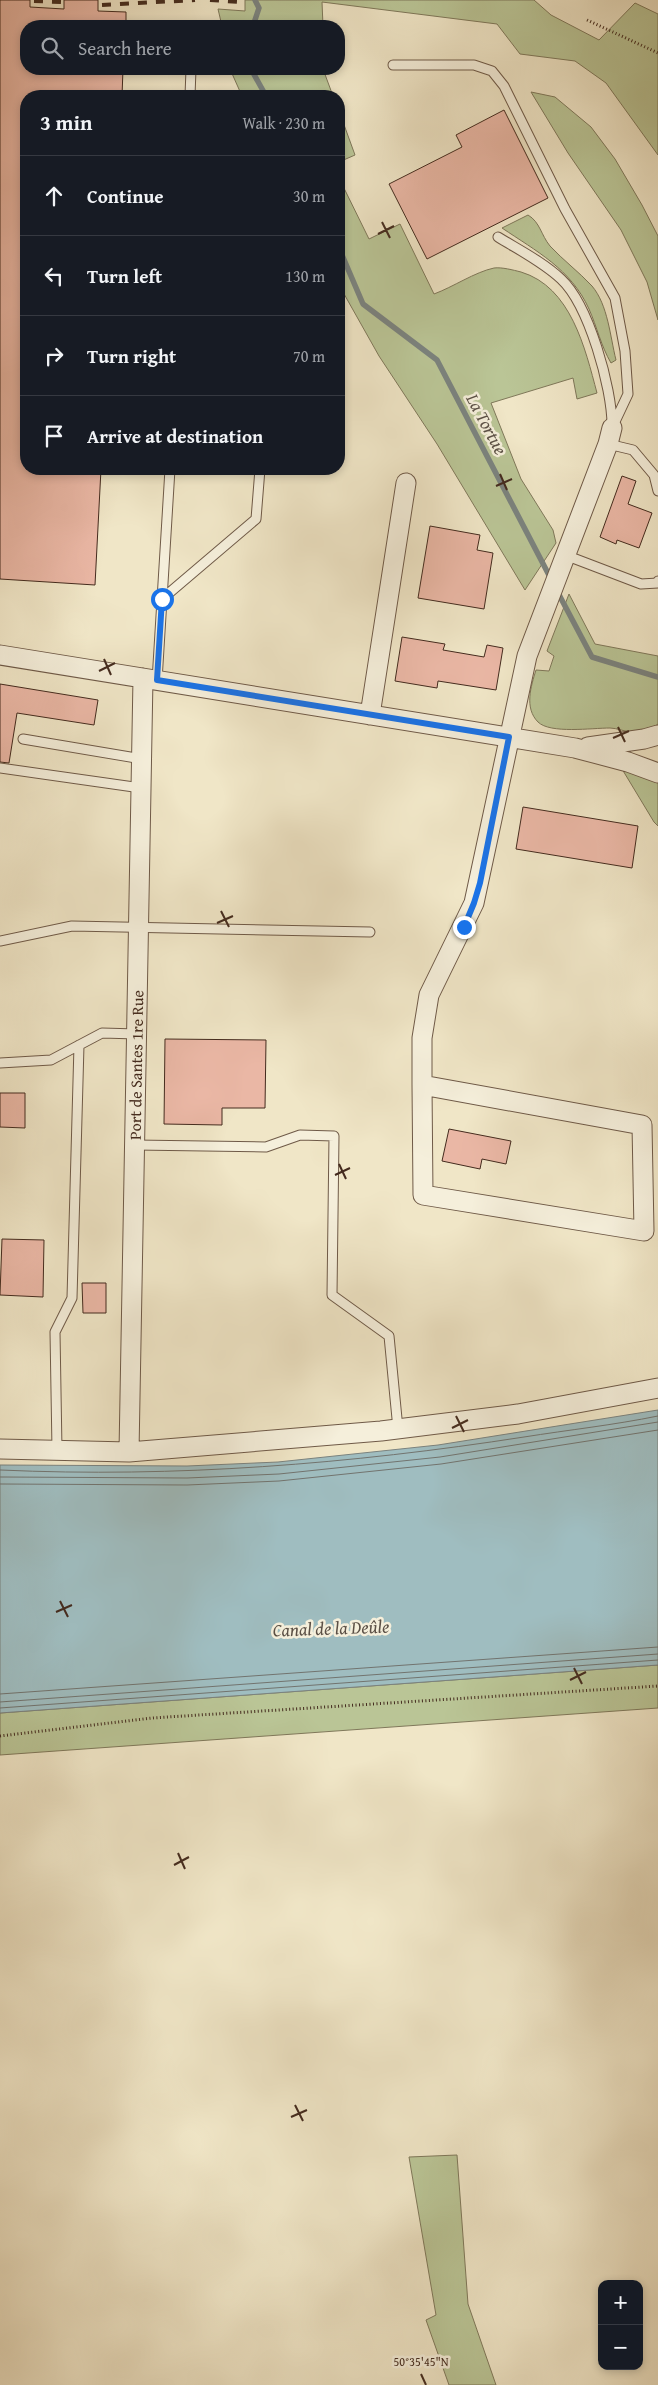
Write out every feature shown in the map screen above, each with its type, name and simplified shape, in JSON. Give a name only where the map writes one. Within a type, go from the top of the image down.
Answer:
[{"type":"street","points":[[422,1085],[642,1125],[644,1231],[424,1195],[422,1085],[422,1038],[429,995],[474,903],[527,656],[610,436]]},
{"type":"street","points":[[370,714],[406,483]]},
{"type":"street","points":[[0,654],[575,748],[628,762],[658,773]]},
{"type":"street","name":"Port de Santes 1re Rue","points":[[129,1452],[141,788],[150,679]]},
{"type":"street","points":[[575,748],[644,740],[658,735]]},
{"type":"street","points":[[0,1449],[129,1452],[398,1429],[518,1414],[658,1388]]},
{"type":"lane","points":[[393,64],[474,65],[492,71],[504,86],[565,209],[615,298],[625,351],[628,394],[610,436]]},
{"type":"lane","points":[[190,90],[191,75]]},
{"type":"lane","points":[[498,237],[544,265],[562,280],[574,296],[584,315],[612,408],[610,436]]},
{"type":"lane","points":[[610,436],[632,450],[654,475],[658,491]]},
{"type":"lane","points":[[150,679],[162,599],[170,475]]},
{"type":"lane","points":[[162,599],[256,519],[260,475]]},
{"type":"lane","points":[[562,562],[641,584],[658,583],[658,581]]},
{"type":"lane","points":[[23,739],[142,758]]},
{"type":"lane","points":[[0,768],[141,788]]},
{"type":"lane","points":[[0,941],[72,926],[370,932]]},
{"type":"lane","points":[[0,1063],[51,1060],[102,1033],[137,1034]]},
{"type":"lane","points":[[57,1450],[55,1332],[72,1298],[79,1045]]},
{"type":"lane","points":[[135,1145],[266,1147],[300,1135],[334,1136],[332,1295],[389,1336],[398,1429]]},
{"type":"path","points":[[587,20],[658,53]]},
{"type":"path","points":[[0,1736],[152,1718],[658,1686]]},
{"type":"green space","points":[[245,0],[534,0],[551,15],[599,40],[635,3],[658,14],[658,155],[606,83],[575,61],[520,54],[497,24],[322,2],[323,20],[221,20],[218,9],[245,11]]},
{"type":"green space","points":[[233,75],[325,75],[331,90],[239,90]]},
{"type":"green space","points":[[531,92],[555,97],[591,127],[615,159],[642,205],[658,236],[658,320],[647,282],[621,230],[568,153]]},
{"type":"green space","points":[[345,128],[355,155],[345,159]]},
{"type":"green space","points":[[345,190],[369,239],[400,224],[434,294],[472,276],[497,268],[521,272],[538,280],[552,291],[564,305],[581,339],[597,393],[577,399],[573,378],[491,403],[521,479],[553,530],[556,543],[525,590],[437,444],[379,356],[345,296]]},
{"type":"green space","points":[[528,215],[538,225],[550,246],[592,286],[602,302],[616,360],[611,363],[604,350],[589,309],[573,283],[552,262],[502,228]]},
{"type":"green space","points":[[569,594],[595,644],[658,656],[658,724],[646,730],[636,732],[610,728],[561,729],[544,726],[538,722],[531,710],[530,704],[534,676],[536,670],[549,671],[554,656],[547,651]]},
{"type":"green space","points":[[622,769],[658,782],[658,826],[654,822]]},
{"type":"green space","points":[[658,1665],[658,1708],[0,1755],[0,1713]]},
{"type":"green space","points":[[457,2155],[468,2304],[496,2385],[449,2385],[426,2320],[436,2315],[409,2157]]},
{"type":"water","name":"Canal de la Deûle","points":[[658,1410],[658,1665],[0,1713],[0,1465],[187,1466],[278,1462],[438,1445]]},
{"type":"building","points":[[0,0],[30,0],[30,7],[64,9],[64,0],[98,0],[98,11],[126,12],[126,20],[20,20],[20,75],[123,75],[122,90],[20,90],[20,475],[101,475],[95,585],[0,579]]},
{"type":"building","points":[[504,110],[548,198],[427,259],[389,184],[462,147],[456,135]]},
{"type":"building","points":[[622,476],[636,481],[628,504],[652,513],[639,548],[617,540],[616,544],[600,537]]},
{"type":"building","points":[[430,526],[480,535],[477,550],[493,553],[484,609],[418,598]]},
{"type":"building","points":[[402,637],[445,644],[443,650],[484,657],[487,645],[503,648],[496,690],[438,681],[437,688],[395,681]]},
{"type":"building","points":[[0,684],[98,700],[94,725],[17,713],[9,763],[0,762]]},
{"type":"building","points":[[523,807],[638,826],[632,868],[516,849]]},
{"type":"building","points":[[165,1039],[266,1040],[265,1108],[222,1108],[222,1125],[164,1124]]},
{"type":"building","points":[[0,1093],[25,1093],[25,1128],[0,1127]]},
{"type":"building","points":[[449,1129],[511,1141],[506,1164],[482,1159],[480,1169],[442,1161]]},
{"type":"building","points":[[2,1239],[44,1240],[43,1297],[0,1295]]},
{"type":"building","points":[[82,1283],[106,1283],[106,1313],[83,1313]]},
{"type":"waterway","name":"La Tortue","points":[[255,0],[259,8],[255,20]]},
{"type":"waterway","name":"La Tortue","points":[[254,75],[263,90]]},
{"type":"waterway","name":"La Tortue","points":[[345,262],[363,304],[437,360],[551,579]]},
{"type":"waterway","name":"La Tortue","points":[[556,589],[592,657],[658,677]]},
{"type":"railway","points":[[102,5],[195,0]]},
{"type":"railway","points":[[210,0],[239,2]]},
{"type":"railway","points":[[34,1],[61,2]]},
{"type":"route","points":[[162,599],[157,680],[509,737],[480,883],[464,927]]}]
